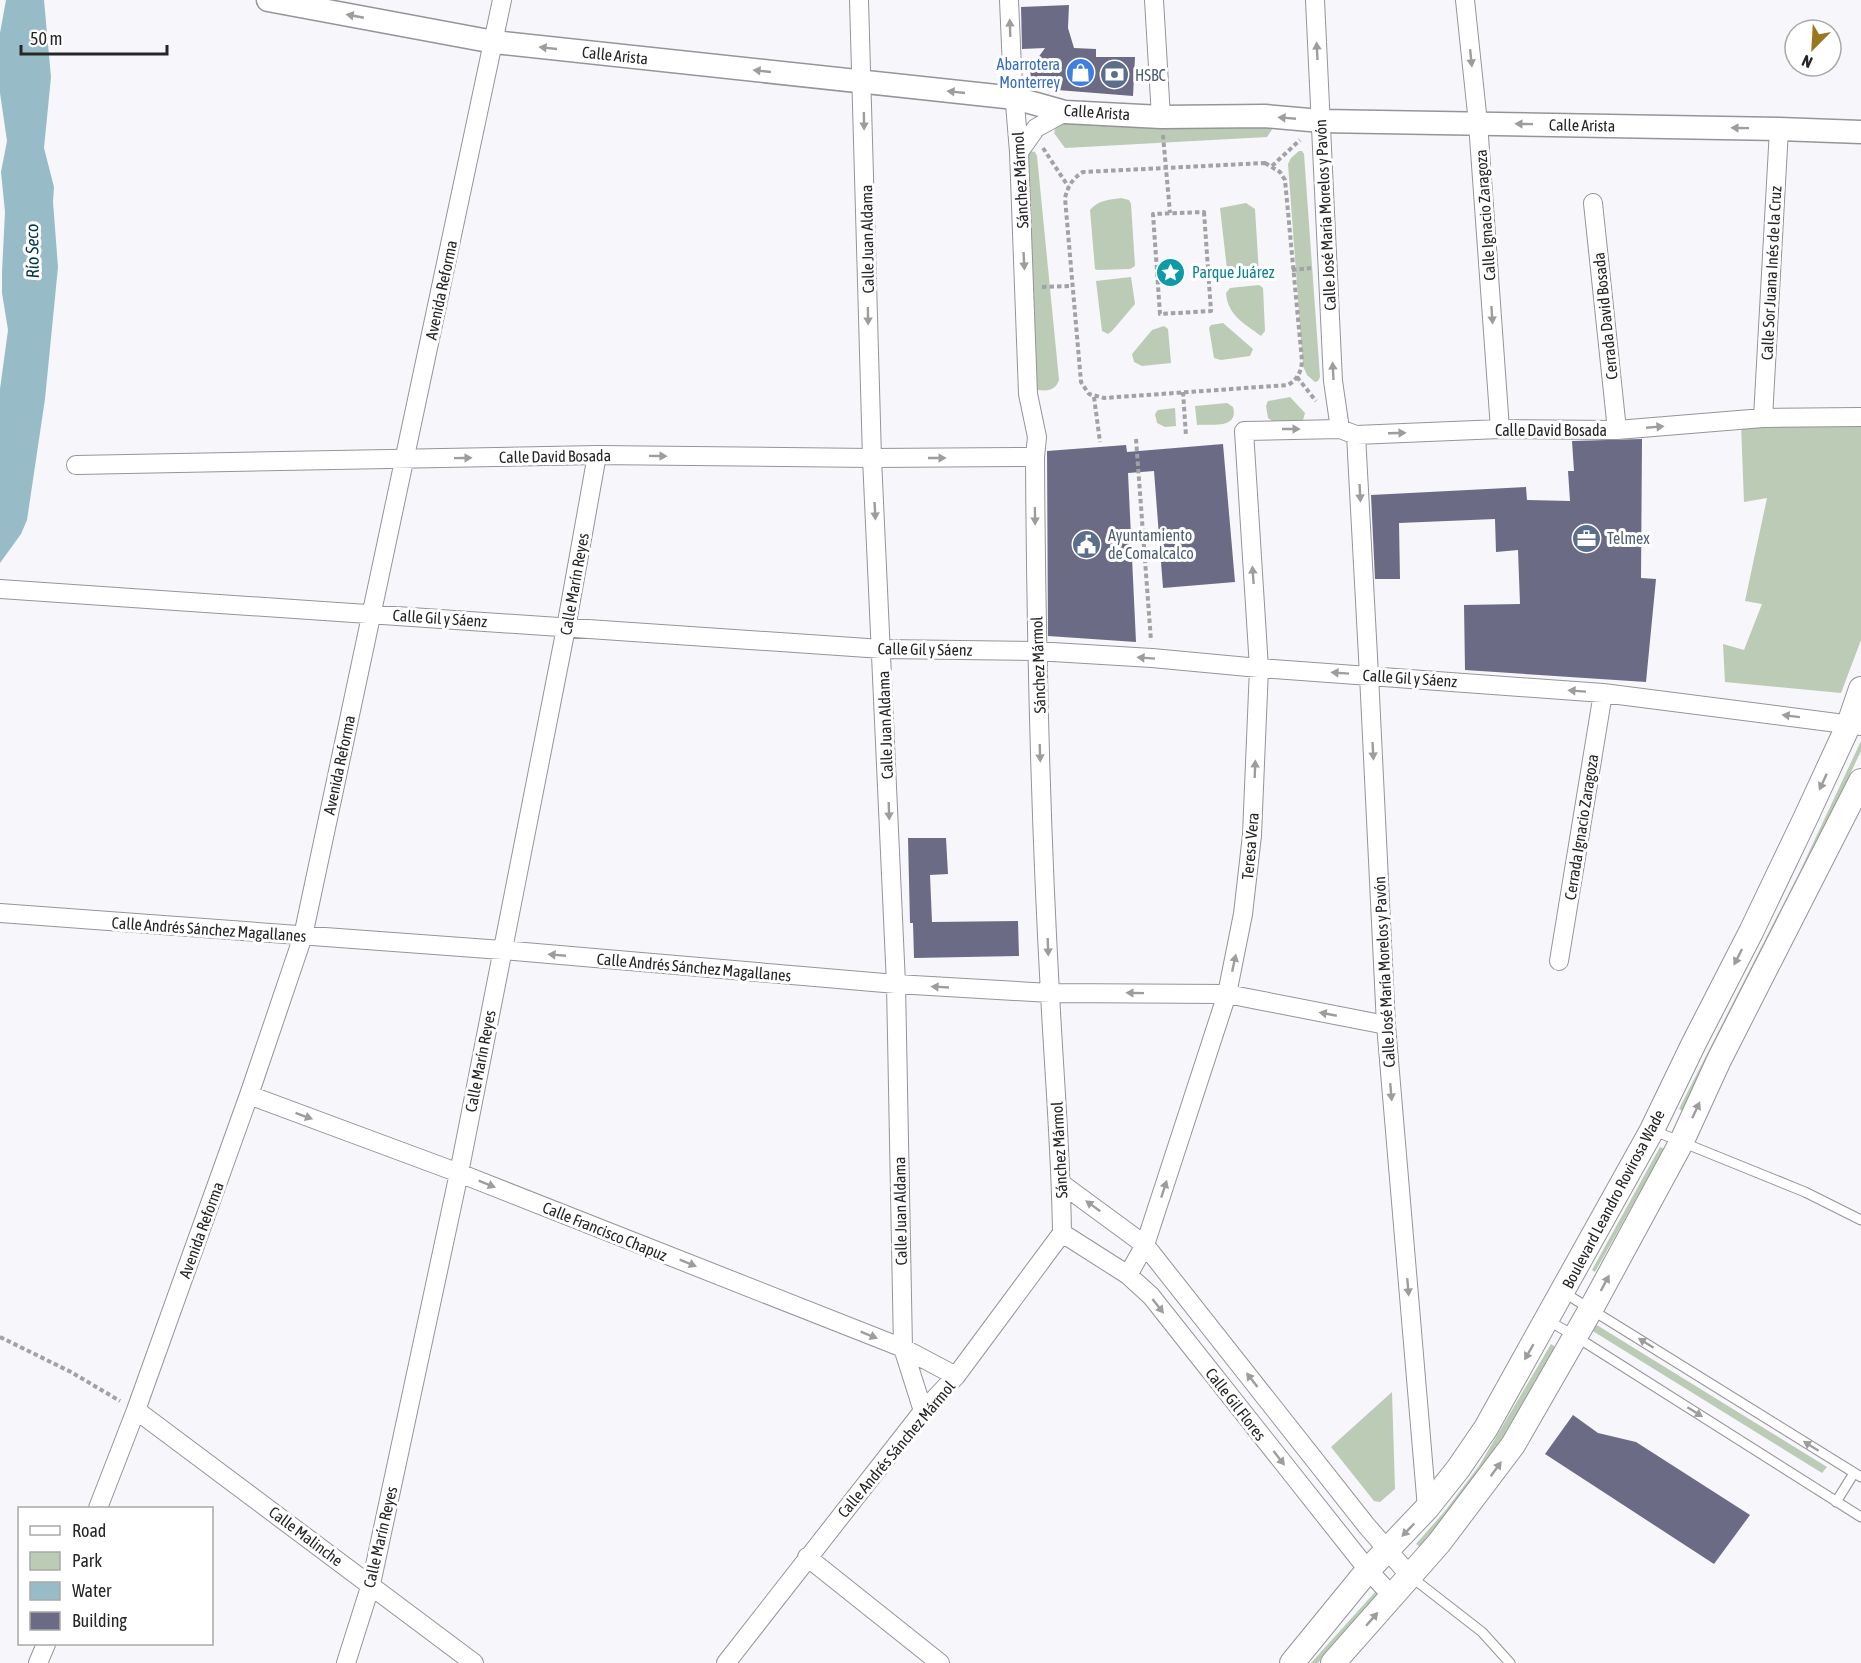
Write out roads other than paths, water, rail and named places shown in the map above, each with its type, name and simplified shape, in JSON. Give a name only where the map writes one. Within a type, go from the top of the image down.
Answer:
[{"type":"main road","name":"Boulevard Leandro Rovirosa Wade","points":[[1292,1663],[1368,1570],[1427,1508],[1458,1469],[1486,1428],[1652,1130],[1694,1042],[1855,725],[1861,689]]},
{"type":"main road","name":"Boulevard Leandro Rovirosa Wade","points":[[1333,1663],[1451,1528],[1513,1445],[1591,1309],[1681,1143],[1719,1060],[1861,781]]},
{"type":"street","name":"Calle Arista","points":[[268,0],[494,42],[1015,98],[1065,112],[1161,117],[1265,116],[1321,121],[1861,132]]},
{"type":"street","name":"Avenida Reforma","points":[[99,1507],[249,1095],[303,936],[502,0]]},
{"type":"street","name":"Calle Juan Aldama","points":[[859,0],[872,458],[896,984],[903,1348],[923,1411]]},
{"type":"street","name":"Sánchez Mármol","points":[[1009,0],[1019,152],[1028,394],[1037,437],[1035,457],[1036,651],[1050,993],[1062,1184],[1062,1233]]},
{"type":"street","points":[[1154,0],[1161,117]]},
{"type":"street","name":"Calle José María Morelos y Pavón","points":[[1315,0],[1333,381],[1348,432],[1370,675],[1386,1025],[1427,1508]]},
{"type":"street","name":"Calle Ignacio Zaragoza","points":[[1465,0],[1478,123],[1500,429]]},
{"type":"street","points":[[1019,152],[1033,132],[1065,112]]},
{"type":"street","name":"Calle Sor Juana Inés de la Cruz","points":[[1763,418],[1779,129]]},
{"type":"street","name":"Cerrada David Bosada","points":[[1593,203],[1617,430]]},
{"type":"street","name":"Calle David Bosada","points":[[1244,433],[1247,429],[1348,432],[1500,429],[1617,430],[1763,418],[1861,417]]},
{"type":"street","name":"Teresa Vera","points":[[1128,1275],[1145,1245],[1227,994],[1243,914],[1252,835],[1259,668],[1244,433]]},
{"type":"street","name":"Calle David Bosada","points":[[76,465],[597,455],[1035,457]]},
{"type":"street","name":"Calle Marín Reyes","points":[[346,1663],[371,1584],[459,1173],[566,628],[597,455]]},
{"type":"street","name":"Calle Gil y Sáenz","points":[[4,589],[882,649],[1036,651],[1152,658],[1602,693],[1855,725]]},
{"type":"street","name":"Cerrada Ignacio Zaragoza","points":[[1559,961],[1602,693]]},
{"type":"street","name":"Calle Andrés Sánchez Magallanes","points":[[0,913],[502,950],[896,984],[1050,993],[1227,994],[1386,1025]]},
{"type":"street","name":"Calle Francisco Chapuz","points":[[249,1095],[459,1173],[903,1348],[956,1376]]},
{"type":"street","points":[[1062,1184],[1145,1245],[1410,1576]]},
{"type":"street","name":"Calle Gil Flores","points":[[1062,1233],[1128,1275],[1151,1296],[1368,1570],[1392,1596]]},
{"type":"street","name":"Calle Andrés Sánchez Mármol","points":[[726,1663],[923,1411],[956,1376],[1062,1233]]},
{"type":"street","name":"Calle Malinche","points":[[136,1410],[474,1663]]},
{"type":"street","points":[[807,1557],[940,1663]]},
{"type":"street","points":[[38,1663],[46,1645]]},
{"type":"lane","points":[[1652,1130],[1805,1192],[1861,1220]]},
{"type":"lane","points":[[1563,1292],[1858,1475],[1836,1502]]},
{"type":"lane","points":[[1547,1320],[1861,1517]]},
{"type":"lane","points":[[1410,1576],[1482,1632],[1510,1663]]},
{"type":"water","name":"Río Seco","points":[[6,0],[44,0],[51,77],[44,148],[54,187],[58,267],[45,399],[27,520],[21,534],[0,563],[0,389],[8,330],[2,293],[5,212],[1,172],[7,141],[0,93],[0,33]]},
{"type":"place","name":"Abarrotera Monterrey","points":[[1081,73]]},
{"type":"place","name":"HSBC","points":[[1114,75]]},
{"type":"place","name":"Parque Juárez","points":[[1171,272]]},
{"type":"place","name":"Telmex","points":[[1586,538]]},
{"type":"place","name":"Ayuntamiento de Comalcalco","points":[[1087,544]]}]
